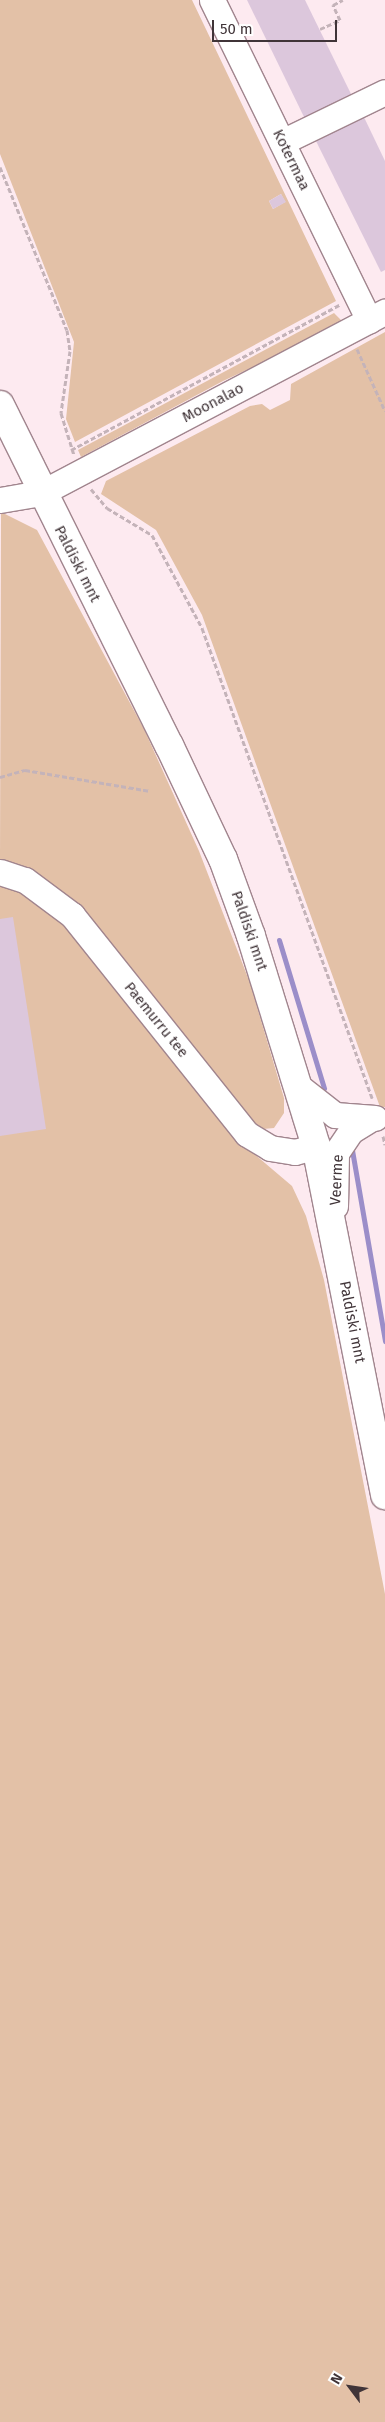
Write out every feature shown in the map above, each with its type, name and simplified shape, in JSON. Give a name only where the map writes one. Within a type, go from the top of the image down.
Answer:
[{"type":"main road","name":"Paldiski mnt","points":[[0,405],[41,493],[223,859],[316,1146],[334,1226],[385,1496]]},
{"type":"street","name":"Kotermaa","points":[[212,0],[356,295],[377,316]]},
{"type":"street","points":[[282,142],[385,92]]},
{"type":"street","name":"Moonalao","points":[[0,500],[41,493],[377,316]]},
{"type":"street","name":"Paemurru tee","points":[[0,872],[25,880],[72,916],[247,1134],[270,1148],[295,1152],[316,1146]]},
{"type":"street","points":[[298,1086],[327,1112],[378,1118]]},
{"type":"street","name":"Veerme","points":[[334,1226],[336,1153],[351,1131],[378,1118]]},
{"type":"path","points":[[320,29],[340,20],[333,5],[343,0]]},
{"type":"path","points":[[0,167],[67,330],[70,351],[62,413],[71,450],[82,472],[107,508],[152,535],[202,628],[378,1118],[385,1145]]},
{"type":"path","points":[[71,450],[356,295]]},
{"type":"path","points":[[354,344],[385,411]]},
{"type":"path","points":[[0,777],[25,770],[150,791]]},
{"type":"shaded area","points":[[0,0],[192,0],[336,301],[75,442],[66,419],[74,342],[0,154]],"holes":[[[281,194],[285,202],[273,209],[269,201]]]},
{"type":"shaded area","points":[[334,313],[345,324],[223,381],[81,457],[78,450]]},
{"type":"shaded area","points":[[385,332],[385,1107],[380,1107],[202,615],[156,530],[101,494],[106,481],[250,406],[262,404],[270,410],[290,400],[291,384]]},
{"type":"shaded area","points":[[1,512],[37,530],[144,729],[199,851],[250,983],[284,1098],[284,1113],[274,1128],[263,1129],[247,1117],[140,978],[73,906],[0,862]]},
{"type":"shaded area","points":[[0,884],[23,892],[72,930],[233,1136],[292,1186],[306,1216],[324,1280],[385,1594],[385,2422],[0,2422]]},
{"type":"building","points":[[247,0],[305,0],[352,96],[305,119]]},
{"type":"building","points":[[362,113],[385,161],[385,270],[381,272],[314,137]]},
{"type":"building","points":[[281,194],[286,202],[273,209],[269,201]]},
{"type":"building","points":[[13,917],[46,1129],[0,1136],[0,919]]},
{"type":"waterway","points":[[279,940],[324,1088]]},
{"type":"waterway","points":[[352,1150],[385,1341]]}]
